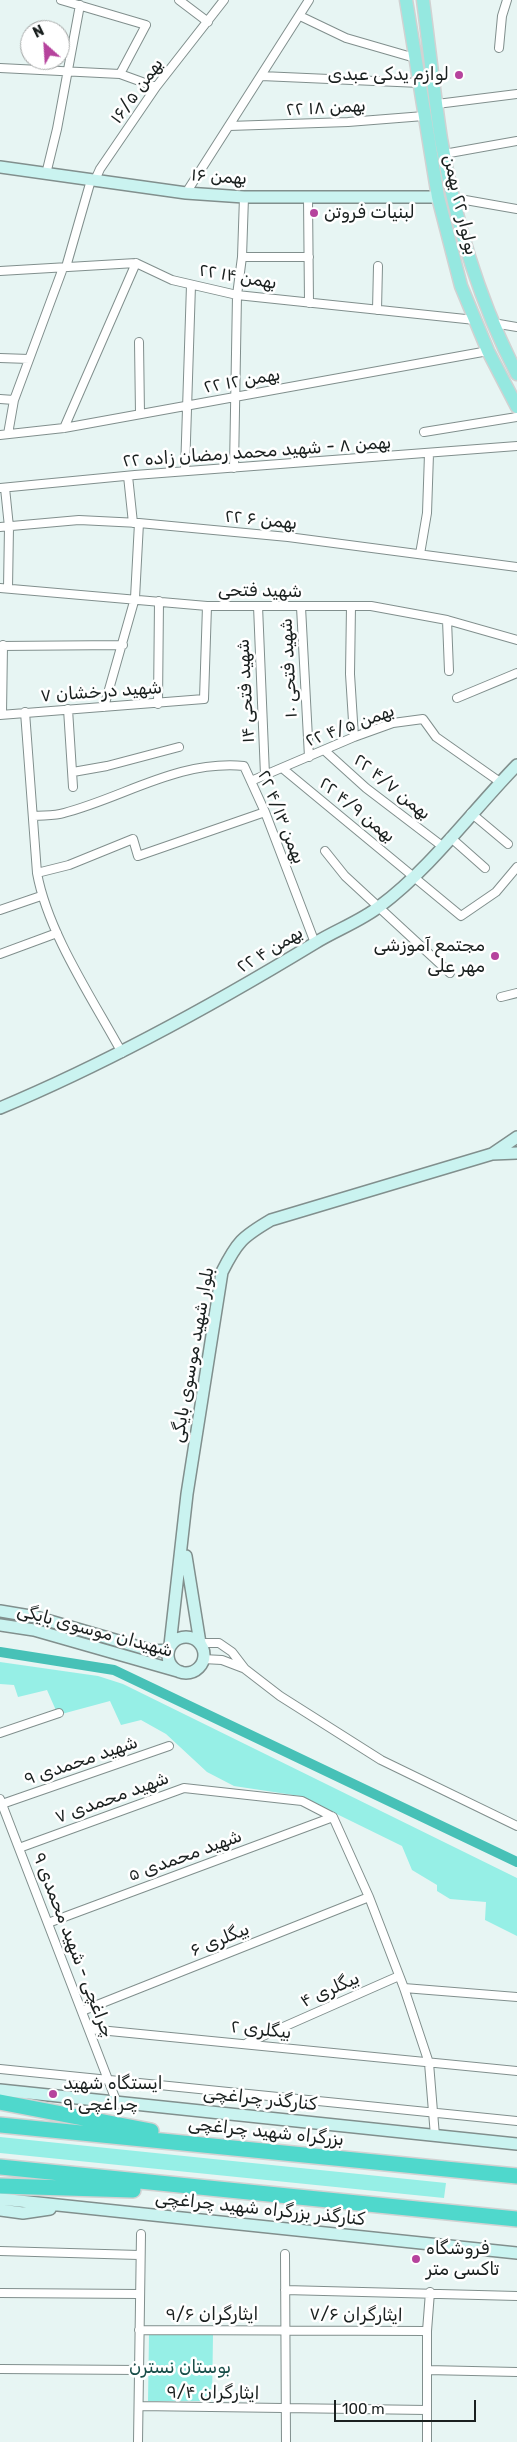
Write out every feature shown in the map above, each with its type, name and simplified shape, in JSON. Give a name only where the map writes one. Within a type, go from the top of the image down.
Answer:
[{"type":"highway","points":[[0,2102],[248,2149]]},
{"type":"highway","name":"بزرگراه شهید چراغچی","points":[[0,2124],[439,2168]]},
{"type":"highway","points":[[0,2167],[517,2219]]},
{"type":"highway","points":[[439,2168],[517,2170]]},
{"type":"highway","points":[[439,2168],[517,2176]]},
{"type":"highway","points":[[0,2186],[254,2193]]},
{"type":"highway","points":[[432,2211],[517,2227]]},
{"type":"main road","name":"بولوار ۲۲ بهمن","points":[[406,0],[438,197],[461,286],[488,351],[517,407]]},
{"type":"main road","name":"بولوار ۲۲ بهمن","points":[[423,0],[444,154],[454,198],[478,283],[493,323],[517,374]]},
{"type":"street","points":[[61,0],[146,25],[120,74]]},
{"type":"street","points":[[179,0],[208,22]]},
{"type":"street","name":"بهمن ۱۶/۵","points":[[4,434],[14,400],[65,267],[93,180],[156,87],[224,0]]},
{"type":"street","points":[[186,193],[309,0]]},
{"type":"street","points":[[500,48],[502,16],[507,0]]},
{"type":"street","points":[[46,174],[57,129],[80,5]]},
{"type":"street","points":[[300,16],[346,38],[415,58]]},
{"type":"street","points":[[0,68],[120,74],[156,87]]},
{"type":"street","points":[[261,76],[420,82]]},
{"type":"street","points":[[437,104],[517,94]]},
{"type":"street","name":"۲۲ بهمن ۱۸","points":[[229,126],[348,122],[424,116]]},
{"type":"street","points":[[444,154],[517,141]]},
{"type":"street","name":"بهمن ۱۶","points":[[0,167],[186,193],[244,197],[438,197]]},
{"type":"street","points":[[234,468],[234,397],[244,197]]},
{"type":"street","points":[[308,198],[309,303]]},
{"type":"street","points":[[454,198],[517,209]]},
{"type":"street","points":[[242,257],[309,257]]},
{"type":"street","points":[[64,428],[136,264]]},
{"type":"street","name":"۲۲ بهمن ۱۴","points":[[0,271],[136,264],[172,280],[238,295],[475,320]]},
{"type":"street","points":[[377,310],[378,266]]},
{"type":"street","points":[[185,472],[190,285]]},
{"type":"street","points":[[493,323],[517,327]]},
{"type":"street","points":[[139,342],[140,414]]},
{"type":"street","name":"۲۲ بهمن ۱۲","points":[[4,434],[64,428],[488,351]]},
{"type":"street","points":[[0,358],[29,360]]},
{"type":"street","points":[[0,399],[14,400]]},
{"type":"street","points":[[424,432],[517,417]]},
{"type":"street","name":"۲۲ بهمن ۸ - شهید محمد رمضان زاده","points":[[3,488],[128,476],[517,446]]},
{"type":"street","points":[[420,554],[427,513],[429,454]]},
{"type":"street","points":[[104,707],[135,598],[136,523],[128,476]]},
{"type":"street","points":[[3,488],[9,527],[4,588]]},
{"type":"street","name":"۲۲ بهمن ۶","points":[[0,528],[79,520],[136,523],[288,537],[517,567]]},
{"type":"street","name":"شهید فتحی","points":[[4,588],[135,598],[207,606],[371,606],[447,620],[517,640]]},
{"type":"street","points":[[158,704],[160,601]]},
{"type":"street","name":"شهید درخشان ۷","points":[[1,714],[158,704],[204,699],[207,606]]},
{"type":"street","name":"شهید فتحی ۱۴","points":[[258,606],[265,775]]},
{"type":"street","points":[[351,606],[350,674],[354,737]]},
{"type":"street","name":"شهید فتحی ۱۰","points":[[301,607],[309,757]]},
{"type":"street","points":[[447,620],[449,671]]},
{"type":"street","points":[[1,714],[2,645],[123,645]]},
{"type":"street","points":[[457,698],[517,674]]},
{"type":"street","points":[[68,709],[73,787]]},
{"type":"street","points":[[25,712],[37,873],[41,896],[57,933],[122,1053]]},
{"type":"street","name":"۲۲ بهمن ۴/۵","points":[[251,781],[354,737],[393,724],[424,719],[436,737],[500,782]]},
{"type":"street","points":[[72,772],[107,766],[179,747]]},
{"type":"street","name":"۲۲ بهمن ۴/۷","points":[[324,750],[366,788],[442,846]]},
{"type":"street","name":"۲۲ بهمن ۴/۱۳","points":[[34,816],[63,814],[138,785],[220,764],[244,766],[265,812],[315,943]]},
{"type":"street","name":"۲۲ بهمن ۴","points":[[0,1108],[122,1053],[273,970],[315,943],[380,906],[414,876],[517,764]]},
{"type":"street","name":"۲۲ بهمن ۴/۹","points":[[282,768],[461,916],[496,892],[517,867]]},
{"type":"street","points":[[37,873],[69,865],[133,839],[138,856],[265,812]]},
{"type":"street","points":[[472,814],[508,844]]},
{"type":"street","points":[[450,837],[485,868]]},
{"type":"street","points":[[325,851],[344,876],[380,906],[450,973]]},
{"type":"street","points":[[0,910],[41,896]]},
{"type":"street","points":[[0,954],[57,933]]},
{"type":"street","points":[[501,997],[517,993]]},
{"type":"street","name":"بلوار شهید موسوی بایگی","points":[[492,1154],[517,1137]]},
{"type":"street","name":"بلوار شهید موسوی بایگی","points":[[169,1647],[184,1536],[187,1494],[222,1272],[235,1245],[248,1233],[271,1220],[492,1154],[517,1153]]},
{"type":"street","name":"بلوار شهید موسوی بایگی","points":[[184,1536],[190,1587],[200,1643]]},
{"type":"street","name":"شهیدان موسوی بایگی","points":[[0,1611],[36,1617],[152,1651],[169,1647]]},
{"type":"street","name":"شهیدان موسوی بایگی","points":[[0,1625],[34,1630],[181,1672]]},
{"type":"street","points":[[185,1636],[191,1637],[200,1643],[203,1648],[203,1659],[197,1669],[186,1673],[171,1666],[167,1656],[169,1647],[174,1640],[185,1636]]},
{"type":"street","points":[[200,1643],[219,1643],[232,1652],[245,1669],[280,1696],[381,1760],[517,1826]]},
{"type":"street","points":[[203,1659],[222,1660],[245,1669]]},
{"type":"street","points":[[0,1733],[58,1712]]},
{"type":"street","name":"شهید محمدی ۹","points":[[1,1802],[169,1746]]},
{"type":"street","name":"شهید محمدی ۷","points":[[19,1848],[184,1788],[302,1801],[333,1817]]},
{"type":"street","name":"۹ چراغچی - شهید محمدی","points":[[1,1802],[117,2103]]},
{"type":"street","points":[[333,1817],[369,1897],[404,1988],[429,2063],[435,2136]]},
{"type":"street","name":"شهید محمدی ۵","points":[[48,1923],[333,1817]]},
{"type":"street","name":"بیگلری ۶","points":[[82,2011],[369,1897]]},
{"type":"street","name":"بیگلری ۴","points":[[245,2043],[399,1976]]},
{"type":"street","points":[[404,1988],[517,1997]]},
{"type":"street","name":"بیگلری ۲","points":[[89,2029],[517,2071]]},
{"type":"street","points":[[0,2069],[517,2121]]},
{"type":"street","name":"کنارگذر چراغچی","points":[[0,2090],[517,2144]]},
{"type":"street","name":"کنارگذر بزرگراه شهید چراغچی","points":[[0,2199],[517,2253]]},
{"type":"street","points":[[0,2210],[23,2213],[59,2206]]},
{"type":"street","points":[[138,2442],[139,2255],[141,2234]]},
{"type":"street","points":[[0,2251],[139,2255]]},
{"type":"street","points":[[285,2254],[286,2442]]},
{"type":"street","points":[[285,2290],[430,2292],[517,2296]]},
{"type":"street","points":[[427,2442],[427,2331],[430,2292]]},
{"type":"street","points":[[0,2293],[139,2294]]},
{"type":"street","name":"ایثارگران ۹/۶","points":[[139,2330],[285,2330]]},
{"type":"street","name":"ایثارگران ۷/۶","points":[[285,2330],[427,2331]]},
{"type":"street","points":[[0,2370],[139,2370]]},
{"type":"street","points":[[427,2370],[517,2372]]},
{"type":"street","name":"ایثارگران ۹/۴","points":[[139,2406],[286,2410],[427,2410]]},
{"type":"green space","points":[[0,1662],[98,1676],[123,1684],[517,1878],[517,1936],[485,1920],[486,1902],[450,1899],[437,1891],[437,1885],[412,1870],[402,1846],[300,1796],[234,1786],[207,1772],[166,1734],[141,1720],[121,1725],[110,1701],[58,1715],[47,1690],[18,1697],[14,1685],[0,1684]]},
{"type":"green space","points":[[0,2137],[446,2183],[444,2198],[0,2153]]},
{"type":"green space","name":"بوستان نسترن","points":[[149,2335],[213,2335],[212,2401],[148,2401]]},
{"type":"waterway","points":[[0,1652],[114,1670],[517,1862]]},
{"type":"place","name":"لوازم یدکی عبدی","points":[[459,75]]},
{"type":"place","name":"لبنیات فروتن","points":[[314,213]]},
{"type":"place","name":"مجتمع آموزشی مهر علی","points":[[495,956]]},
{"type":"place","name":"ایستگاه شهید چراغچی ۹","points":[[53,2094]]},
{"type":"place","name":"فروشگاه تاکسی متر","points":[[416,2259]]}]
